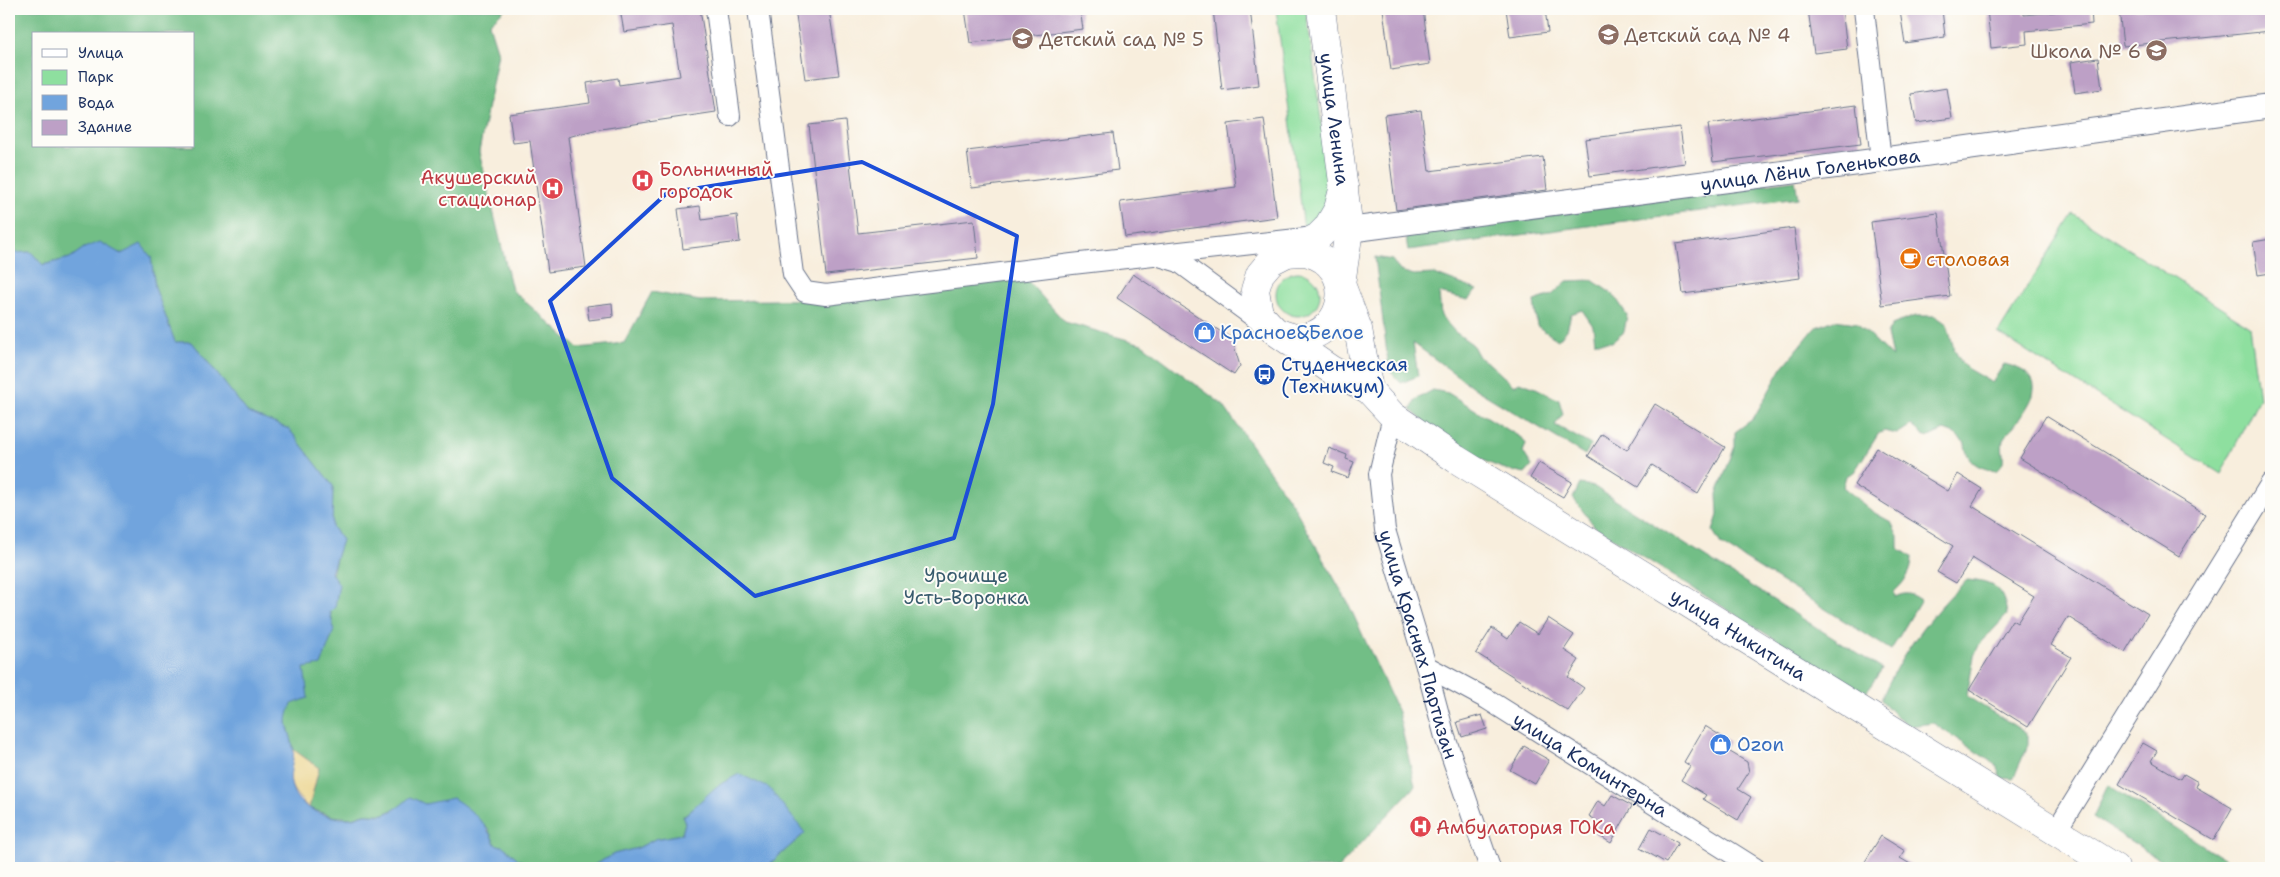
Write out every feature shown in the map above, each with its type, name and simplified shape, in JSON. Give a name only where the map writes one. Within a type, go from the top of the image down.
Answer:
[{"type":"main road","name":"улица Ленина","points":[[1321,9],[1349,230],[1341,284]]},
{"type":"main road","points":[[1344,186],[1338,209],[1327,228],[1318,237],[1271,261],[1260,274],[1255,290],[1259,314],[1276,332],[1330,369],[1369,390]]},
{"type":"main road","points":[[1286,254],[1309,253],[1329,264],[1341,284],[1358,329],[1369,390]]},
{"type":"main road","points":[[1276,332],[1300,339],[1324,330],[1340,310],[1341,284]]},
{"type":"main road","name":"улица Никитина","points":[[1369,390],[1393,416],[1456,459],[2116,868]]},
{"type":"street","points":[[716,9],[730,116]]},
{"type":"street","points":[[758,9],[793,274],[805,292],[826,295],[1318,237],[1349,230]]},
{"type":"street","points":[[1864,9],[1881,160]]},
{"type":"street","name":"улица Лёни Голенькова","points":[[1349,230],[1881,160],[2271,106]]},
{"type":"street","points":[[1154,255],[1179,262],[1276,332]]},
{"type":"street","name":"улица Красных Партизан","points":[[1393,416],[1379,474],[1385,530],[1426,666],[1445,738],[1490,868]]},
{"type":"street","points":[[2056,831],[2271,483]]},
{"type":"street","name":"улица Коминтерна","points":[[1426,666],[1486,699],[1755,868]]},
{"type":"highlighted area","points":[[862,162],[1017,236],[993,404],[954,538],[755,596],[612,478],[550,301],[667,193]]},
{"type":"green space","name":"Урочище Усть-Воронка","points":[[9,9],[505,9],[489,24],[498,53],[479,152],[512,290],[578,348],[624,343],[652,292],[700,301],[859,299],[1024,277],[1065,322],[1142,344],[1223,405],[1293,505],[1348,603],[1398,712],[1415,786],[1338,868],[765,868],[805,833],[699,803],[683,816],[685,823],[682,834],[655,839],[638,848],[614,854],[589,868],[539,868],[519,860],[504,847],[495,844],[488,828],[439,802],[391,810],[385,814],[364,814],[352,818],[332,816],[309,808],[319,768],[294,750],[286,718],[303,668],[334,630],[330,595],[335,563],[342,540],[332,527],[333,486],[289,429],[248,413],[192,342],[175,342],[155,288],[151,257],[84,248],[70,258],[42,265],[31,252],[9,253]]},
{"type":"green space","points":[[1276,9],[1306,9],[1330,186],[1330,206],[1316,226],[1304,229]]},
{"type":"green space","points":[[1795,180],[1798,198],[1408,250],[1405,233]]},
{"type":"green space","points":[[2073,214],[2249,326],[2259,398],[2221,474],[1998,333]]},
{"type":"green space","points":[[1375,257],[1392,260],[1400,271],[1414,275],[1434,274],[1477,290],[1468,300],[1439,293],[1441,316],[1455,332],[1472,344],[1479,357],[1514,386],[1519,382],[1536,388],[1559,400],[1563,414],[1555,425],[1591,445],[1585,455],[1477,390],[1413,343],[1418,376],[1401,383],[1389,370]]},
{"type":"green space","points":[[1294,272],[1302,272],[1314,278],[1320,294],[1314,310],[1302,316],[1294,316],[1282,310],[1276,298],[1276,290],[1282,278]]},
{"type":"green space","points":[[1592,280],[1614,295],[1627,315],[1624,332],[1612,342],[1595,342],[1593,326],[1582,310],[1571,314],[1567,330],[1558,340],[1537,326],[1534,301],[1552,295],[1567,281]]},
{"type":"green space","points":[[1915,316],[1935,316],[1947,324],[1954,349],[1961,362],[1968,369],[1992,383],[2004,364],[2019,369],[2028,375],[2033,382],[2034,389],[2032,398],[2021,417],[2004,438],[2002,445],[2003,463],[1996,471],[1974,463],[1968,455],[1965,443],[1955,434],[1944,430],[1929,437],[1923,435],[1911,425],[1897,434],[1885,431],[1879,433],[1854,472],[1846,476],[1843,487],[1873,512],[1891,522],[1898,536],[1898,548],[1912,557],[1909,572],[1905,580],[1894,592],[1895,597],[1908,594],[1921,600],[1891,650],[1721,544],[1713,531],[1718,515],[1717,494],[1735,446],[1735,432],[1753,419],[1782,368],[1815,328],[1834,320],[1857,323],[1892,357],[1887,334],[1892,325]]},
{"type":"green space","points":[[1433,390],[1448,393],[1523,439],[1526,444],[1523,452],[1532,466],[1525,474],[1494,465],[1478,458],[1436,432],[1411,410],[1415,400]]},
{"type":"green space","points":[[1580,484],[1593,486],[1882,669],[1864,695],[1595,527],[1573,498]]},
{"type":"green space","points":[[1967,580],[1984,583],[1996,588],[2003,598],[2005,606],[2007,615],[1979,645],[1974,656],[1967,696],[2028,735],[2028,745],[2013,779],[2001,778],[1996,765],[1933,723],[1910,726],[1895,715],[1881,700],[1907,651],[1941,606]]},
{"type":"green space","points":[[2108,785],[2239,868],[2173,868],[2093,817]]},
{"type":"sand","points":[[294,750],[319,768],[309,808],[296,794],[290,782],[290,768]]},
{"type":"water","points":[[100,242],[121,254],[141,244],[151,257],[155,288],[175,342],[192,342],[248,413],[289,429],[333,486],[332,527],[342,540],[331,573],[339,584],[335,607],[330,612],[334,630],[321,665],[304,668],[308,698],[292,704],[287,722],[294,753],[290,780],[298,799],[319,813],[353,818],[366,814],[385,814],[398,807],[410,797],[425,804],[453,798],[478,818],[495,844],[504,847],[519,860],[539,868],[9,868],[9,253],[31,252],[43,265],[70,258],[84,248]]},
{"type":"water","points":[[739,774],[769,788],[805,833],[765,868],[589,868],[614,854],[638,848],[655,839],[682,834],[685,823],[683,817],[717,786]]},
{"type":"building","points":[[620,9],[700,9],[716,112],[594,130],[568,137],[586,267],[548,272],[530,141],[513,143],[509,114],[590,103],[587,83],[618,78],[619,85],[680,76],[672,25],[624,32]]},
{"type":"building","points":[[795,9],[829,9],[839,75],[805,79]]},
{"type":"building","points":[[965,9],[1080,9],[1083,29],[970,43]]},
{"type":"building","points":[[1213,9],[1250,9],[1259,85],[1222,90]]},
{"type":"building","points":[[1383,9],[1423,9],[1430,64],[1391,70]]},
{"type":"building","points":[[1506,9],[1545,9],[1548,32],[1510,37]]},
{"type":"building","points":[[1808,9],[1842,9],[1847,49],[1814,53]]},
{"type":"building","points":[[1942,9],[1945,37],[1905,43],[1900,11]]},
{"type":"building","points":[[1987,9],[2023,9],[2024,15],[2055,12],[2054,9],[2091,9],[2092,24],[2026,31],[2027,44],[1991,48]]},
{"type":"building","points":[[2119,9],[2271,9],[2271,31],[2123,46]]},
{"type":"building","points":[[2098,58],[2102,89],[2075,93],[2071,62]]},
{"type":"building","points":[[1947,88],[1952,118],[1916,123],[1911,94]]},
{"type":"building","points":[[1856,105],[1861,144],[1713,162],[1708,124]]},
{"type":"building","points":[[1421,110],[1429,171],[1543,157],[1547,190],[1396,210],[1384,115]]},
{"type":"building","points":[[1264,119],[1277,217],[1125,237],[1120,202],[1236,187],[1228,124]]},
{"type":"building","points":[[845,121],[858,233],[974,220],[978,258],[826,275],[809,125]]},
{"type":"building","points":[[1680,127],[1685,163],[1590,176],[1585,139]]},
{"type":"building","points":[[1113,133],[1118,170],[972,188],[967,151]]},
{"type":"building","points":[[700,206],[702,220],[737,215],[740,242],[683,249],[678,209]]},
{"type":"building","name":"столовая","points":[[1938,213],[1950,296],[1882,305],[1871,222]]},
{"type":"building","points":[[1794,228],[1800,278],[1683,294],[1676,244]]},
{"type":"building","points":[[2271,239],[2271,273],[2258,275],[2253,242]]},
{"type":"building","points":[[1133,274],[1232,339],[1240,366],[1234,375],[1117,298]]},
{"type":"building","points":[[612,303],[613,317],[589,320],[587,306]]},
{"type":"building","points":[[1655,404],[1725,447],[1698,494],[1652,465],[1638,487],[1588,456],[1602,434],[1627,450]]},
{"type":"building","points":[[2046,416],[2205,514],[2179,556],[2020,458]]},
{"type":"building","points":[[1329,448],[1347,455],[1346,459],[1354,462],[1348,478],[1332,472],[1334,467],[1324,463]]},
{"type":"building","points":[[1877,448],[1948,491],[1958,474],[1982,489],[1972,506],[2148,614],[2125,652],[2068,617],[2051,645],[2071,657],[2028,727],[1969,690],[2012,620],[2017,623],[2034,596],[1972,558],[1956,583],[1937,572],[1953,546],[1854,485]]},
{"type":"building","points":[[1539,463],[1572,482],[1563,497],[1530,478]]},
{"type":"building","points":[[1548,618],[1574,635],[1564,650],[1579,660],[1568,677],[1584,688],[1568,711],[1476,653],[1492,628],[1508,639],[1519,622],[1538,634]]},
{"type":"building","points":[[1482,715],[1487,729],[1462,737],[1457,722]]},
{"type":"building","points":[[1705,726],[1729,741],[1725,749],[1747,762],[1749,772],[1738,789],[1751,797],[1738,820],[1703,799],[1706,795],[1681,780],[1690,766],[1684,762]]},
{"type":"building","points":[[2143,743],[2157,751],[2151,761],[2181,779],[2184,774],[2198,782],[2196,787],[2232,808],[2214,840],[2119,784]]},
{"type":"building","points":[[1524,746],[1549,760],[1535,784],[1510,770]]},
{"type":"building","points":[[1612,795],[1632,806],[1611,843],[1593,832],[1599,822],[1589,816],[1598,801],[1605,806]]},
{"type":"building","points":[[1651,828],[1678,843],[1666,863],[1640,848]]},
{"type":"building","points":[[1881,836],[1905,851],[1900,858],[1917,868],[1861,868]]},
{"type":"place","name":"Детский сад № 4","points":[[1608,35]]},
{"type":"place","name":"Детский сад № 5","points":[[1023,39]]},
{"type":"place","name":"Школа № 6","points":[[2157,51]]},
{"type":"place","name":"Больничный городок","points":[[643,180]]},
{"type":"place","name":"Акушерский стационар","points":[[553,188]]},
{"type":"place","name":"столовая","points":[[1910,259]]},
{"type":"place","name":"Красное&Белое","points":[[1204,332]]},
{"type":"place","name":"Студенческая (Техникум)","points":[[1265,375]]},
{"type":"place","name":"Ozon","points":[[1721,744]]},
{"type":"place","name":"Амбулатория ГОКа","points":[[1420,827]]}]
